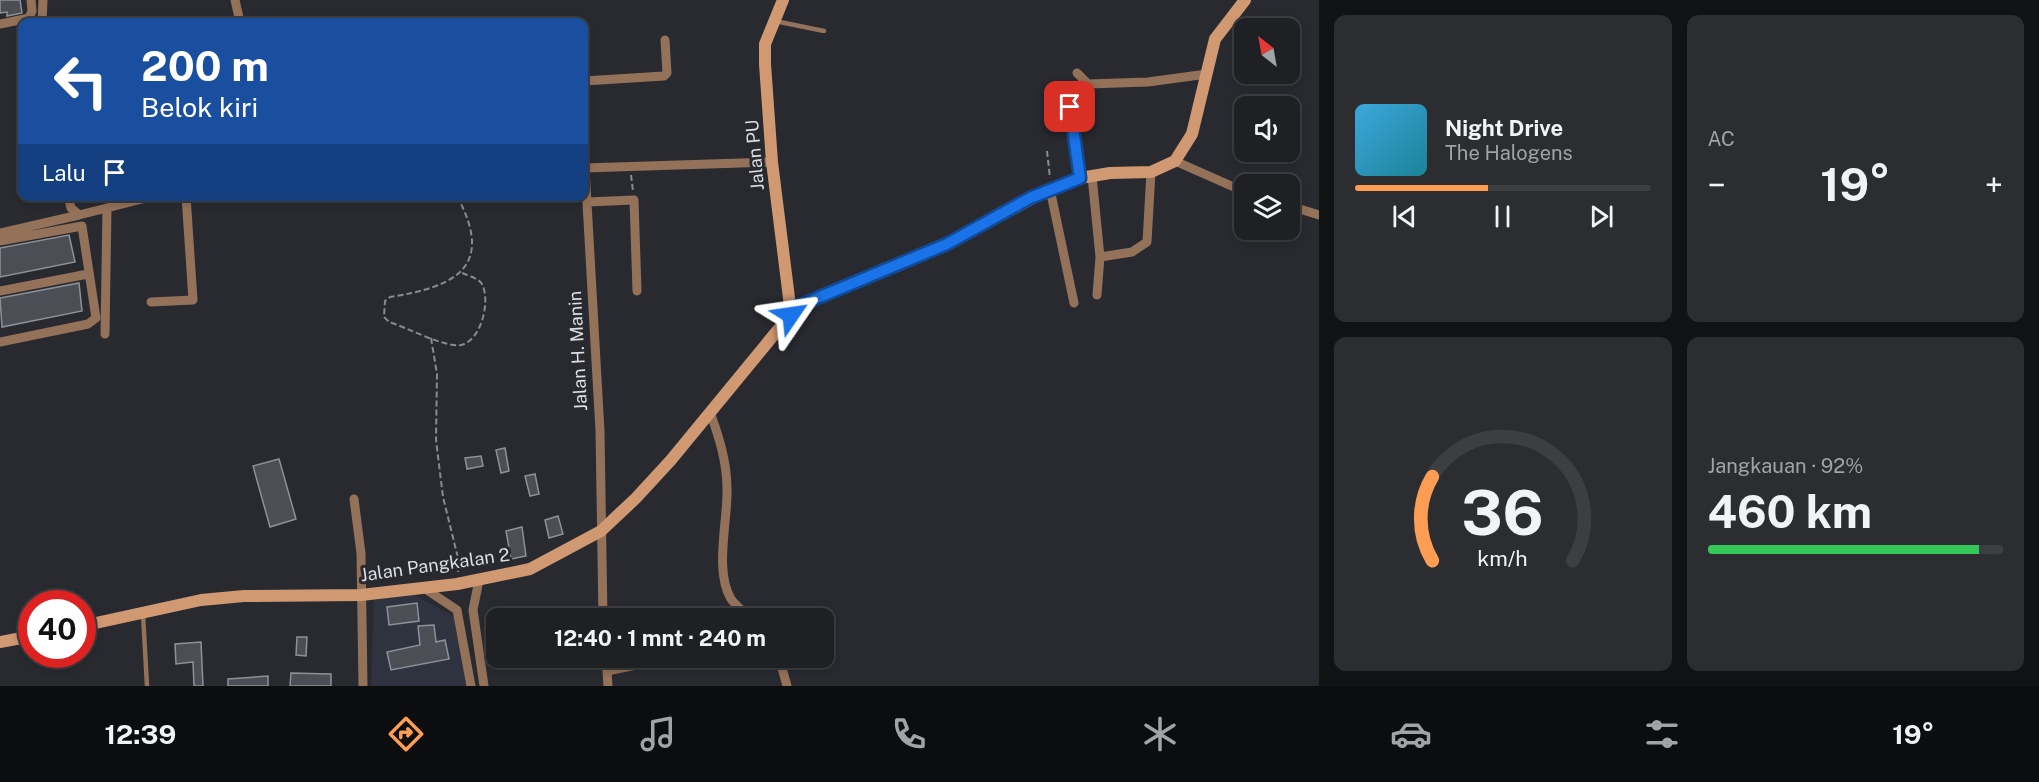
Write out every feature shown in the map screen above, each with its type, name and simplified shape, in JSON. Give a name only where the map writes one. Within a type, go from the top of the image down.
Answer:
[{"type":"street","points":[[29,18],[32,11],[31,0]]},
{"type":"street","points":[[42,18],[43,0]]},
{"type":"street","points":[[235,0],[239,18]]},
{"type":"street","name":"Jalan PU","points":[[783,0],[765,44],[765,54],[772,162],[791,309]]},
{"type":"street","points":[[791,309],[947,244],[1050,189],[1086,177],[1130,171],[1150,172],[1175,161],[1192,135],[1215,39],[1245,0]]},
{"type":"street","points":[[0,24],[18,20]]},
{"type":"street","points":[[588,81],[664,76],[667,73],[665,40]]},
{"type":"street","points":[[1077,73],[1089,84],[1149,82],[1207,74]]},
{"type":"street","points":[[1175,161],[1234,187]]},
{"type":"street","points":[[588,168],[772,162]]},
{"type":"street","points":[[1100,257],[1132,252],[1148,242],[1150,172]]},
{"type":"street","points":[[1086,177],[1100,257],[1097,295]]},
{"type":"street","points":[[1050,189],[1074,303]]},
{"type":"street","points":[[587,202],[634,200],[637,291]]},
{"type":"street","points":[[69,201],[71,208],[79,214]]},
{"type":"street","points":[[0,233],[134,201]]},
{"type":"street","points":[[151,302],[193,300],[186,201]]},
{"type":"street","name":"Jalan H. Manin","points":[[587,202],[600,431],[603,608]]},
{"type":"street","points":[[105,334],[107,208]]},
{"type":"street","points":[[1300,209],[1319,215]]},
{"type":"street","points":[[0,241],[80,225],[83,228],[96,318],[92,322],[0,342]]},
{"type":"street","points":[[0,291],[88,274]]},
{"type":"street","name":"Jalan Pangkalan 2","points":[[96,623],[201,600],[244,596],[361,595],[420,586],[457,584],[530,569],[601,531],[671,460],[786,322],[791,309]]},
{"type":"street","points":[[710,412],[721,444],[727,489],[724,543],[726,582],[732,601],[740,608]]},
{"type":"street","points":[[354,499],[361,553],[363,686]]},
{"type":"street","points":[[479,580],[473,610],[484,686]]},
{"type":"street","points":[[420,586],[440,596],[459,614],[471,686]]},
{"type":"street","points":[[459,614],[473,610]]},
{"type":"street","points":[[0,642],[18,639]]},
{"type":"street","points":[[607,668],[608,686]]},
{"type":"street","points":[[607,671],[622,668]]},
{"type":"street","points":[[782,668],[787,686]]},
{"type":"lane","points":[[775,21],[824,31]]},
{"type":"lane","points":[[1070,107],[1086,177]]},
{"type":"lane","points":[[143,614],[147,686]]},
{"type":"path","points":[[1047,151],[1050,189]]},
{"type":"path","points":[[630,166],[634,200]]},
{"type":"path","points":[[459,201],[470,230],[472,247],[470,259],[462,273],[429,291],[390,297],[385,301],[384,317],[389,322],[458,346],[475,337],[484,311],[484,292],[476,279],[462,273]]},
{"type":"path","points":[[431,338],[437,374],[436,440],[443,497],[459,562],[457,584]]},
{"type":"shaded area","points":[[411,593],[458,619],[466,686],[371,686],[374,597]]},
{"type":"building","points":[[0,0],[20,0],[22,13],[7,16],[7,12],[0,13]]},
{"type":"building","points":[[69,235],[75,262],[0,277],[0,248]]},
{"type":"building","points":[[79,283],[82,311],[2,327],[0,298]]},
{"type":"building","points":[[505,448],[509,471],[501,473],[496,450]]},
{"type":"building","points":[[481,456],[483,466],[467,469],[465,458]]},
{"type":"building","points":[[279,459],[296,519],[270,527],[253,466]]},
{"type":"building","points":[[535,474],[539,494],[530,496],[525,476]]},
{"type":"building","points":[[558,516],[563,534],[549,538],[545,520]]},
{"type":"building","points":[[522,527],[526,556],[511,559],[506,531]]},
{"type":"building","points":[[417,603],[419,621],[389,625],[387,607]]},
{"type":"building","points":[[434,625],[436,642],[445,640],[449,659],[391,670],[387,652],[420,645],[418,626]]},
{"type":"building","points":[[297,637],[307,637],[306,656],[296,655]]},
{"type":"building","points":[[201,642],[203,686],[194,686],[193,662],[176,664],[175,644]]},
{"type":"building","points":[[291,673],[331,674],[331,686],[290,686]]},
{"type":"building","points":[[268,676],[268,686],[228,686],[228,679]]},
{"type":"route","points":[[791,315],[791,309],[947,244],[1030,198],[1080,178],[1070,107]]}]
